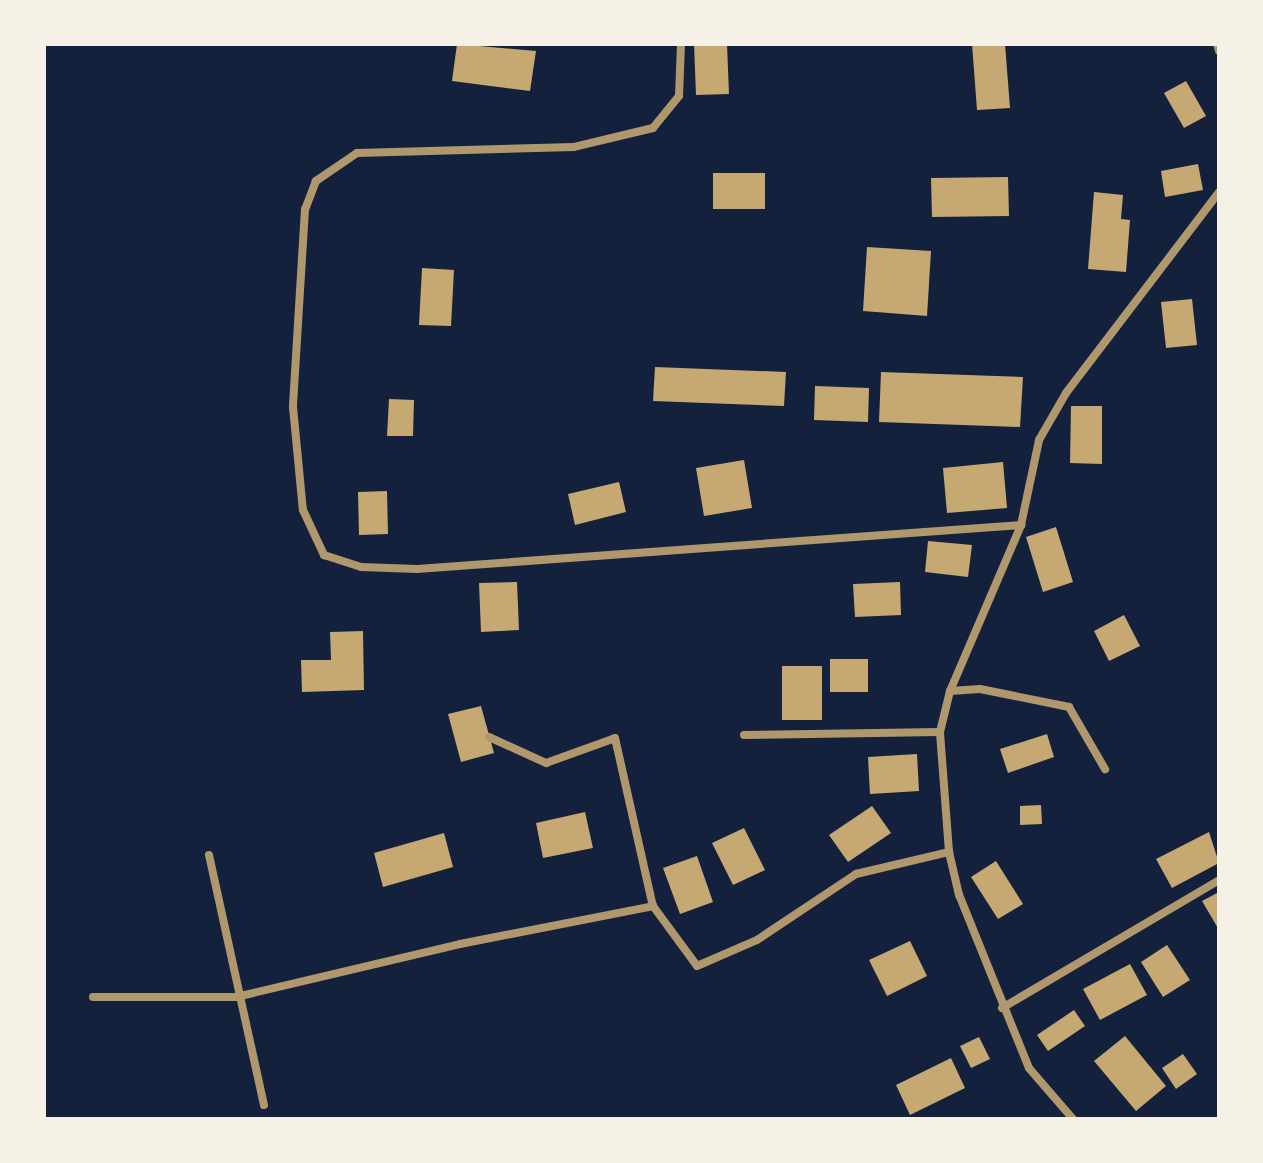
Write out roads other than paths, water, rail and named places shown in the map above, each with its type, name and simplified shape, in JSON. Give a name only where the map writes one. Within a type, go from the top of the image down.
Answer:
[{"type":"street","points":[[681,44],[679,96],[653,128],[574,147],[357,153],[316,181],[305,209],[293,407],[303,510],[324,555],[361,567],[417,569],[1021,525]]},
{"type":"street","points":[[1217,44],[1219,51]]},
{"type":"street","points":[[1073,1119],[1029,1068],[1002,1008],[959,895],[949,852],[940,732],[950,691],[1021,525],[1039,440],[1066,393],[1219,192]]},
{"type":"street","points":[[950,691],[980,689],[1069,707],[1105,769]]},
{"type":"street","points":[[744,735],[940,732]]},
{"type":"street","points":[[489,737],[546,763],[615,738],[653,906],[697,966],[757,940],[856,874],[949,852]]},
{"type":"street","points":[[209,855],[264,1105]]},
{"type":"street","points":[[1002,1008],[1219,880]]},
{"type":"street","points":[[93,997],[240,996],[460,944],[653,906]]}]
